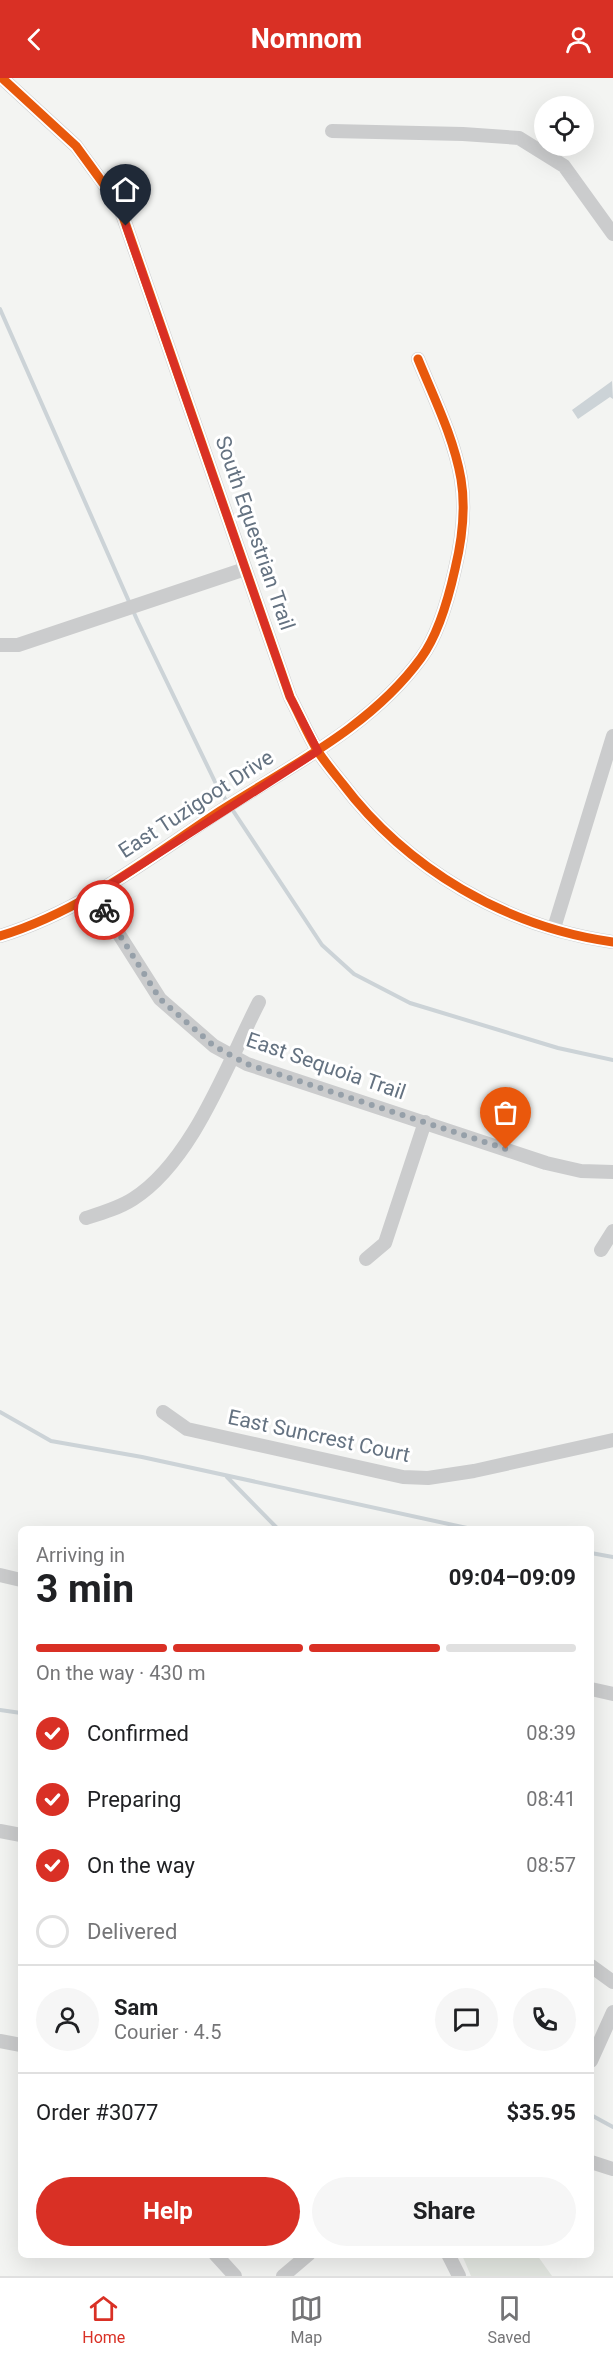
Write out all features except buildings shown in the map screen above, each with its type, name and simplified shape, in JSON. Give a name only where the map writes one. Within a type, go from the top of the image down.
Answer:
[{"type":"street","name":"South Equestrian Trail","points":[[2,78],[76,146],[119,205],[290,697],[318,751],[360,806],[405,850],[445,880],[518,918],[586,938],[613,942]]},
{"type":"street","points":[[332,131],[463,134],[519,138],[564,166],[613,234]]},
{"type":"street","name":"East Tuzigoot Drive","points":[[0,936],[36,925],[94,895],[236,801],[318,751],[377,706],[422,657],[448,598],[462,536],[461,479],[446,425],[418,359]]},
{"type":"street","points":[[0,645],[18,645],[244,569]]},
{"type":"street","points":[[554,928],[613,736]]},
{"type":"street","name":"East Sequoia Trail","points":[[94,895],[160,999],[214,1046],[247,1064],[546,1163],[581,1171],[613,1172]]},
{"type":"street","points":[[86,1218],[133,1198],[175,1160],[190,1138],[259,1002]]},
{"type":"street","points":[[366,1259],[385,1243],[425,1122]]},
{"type":"street","points":[[601,1250],[613,1231]]},
{"type":"street","name":"East Suncrest Court","points":[[163,1412],[187,1429],[403,1477],[428,1478],[474,1471],[613,1440]]},
{"type":"street","points":[[0,1575],[18,1579]]},
{"type":"street","points":[[594,1690],[613,1694]]},
{"type":"street","points":[[0,1831],[18,1834]]},
{"type":"street","points":[[594,1968],[613,1982]]},
{"type":"street","points":[[594,2054],[613,2013]]},
{"type":"street","points":[[0,2041],[18,2044]]},
{"type":"street","points":[[594,2163],[613,2169]]},
{"type":"street","points":[[219,2258],[235,2276]]},
{"type":"street","points":[[283,2276],[304,2258]]},
{"type":"street","points":[[450,2258],[459,2276]]},
{"type":"shaded area","points":[[612,381],[613,399],[610,397],[578,419],[572,410]]},
{"type":"shaded area","points":[[463,2258],[539,2258],[552,2276],[471,2276]]},
{"type":"waterway","points":[[0,309],[138,622],[218,788],[322,945],[354,974],[410,1003],[558,1048],[613,1060]]},
{"type":"waterway","points":[[0,1412],[51,1441],[142,1457],[458,1526]]},
{"type":"waterway","points":[[227,1477],[275,1526]]},
{"type":"waterway","points":[[594,1554],[613,1557]]},
{"type":"waterway","points":[[0,1710],[18,1713]]},
{"type":"waterway","points":[[594,2117],[613,2127]]},
{"type":"cycle path","points":[[2,78],[76,146],[119,205],[290,697],[313,744],[368,814],[428,867],[497,908],[535,923],[613,942]]},
{"type":"cycle path","points":[[0,936],[59,913],[87,898],[328,744],[378,705],[401,683],[421,658],[438,627],[450,591],[460,547],[463,502],[461,479],[454,448],[418,359]]},
{"type":"way so far","points":[[104,910],[160,999],[214,1046],[247,1064],[506,1149]]},
{"type":"route","points":[[104,910],[94,895],[236,801],[318,751],[290,697],[126,226]]}]
